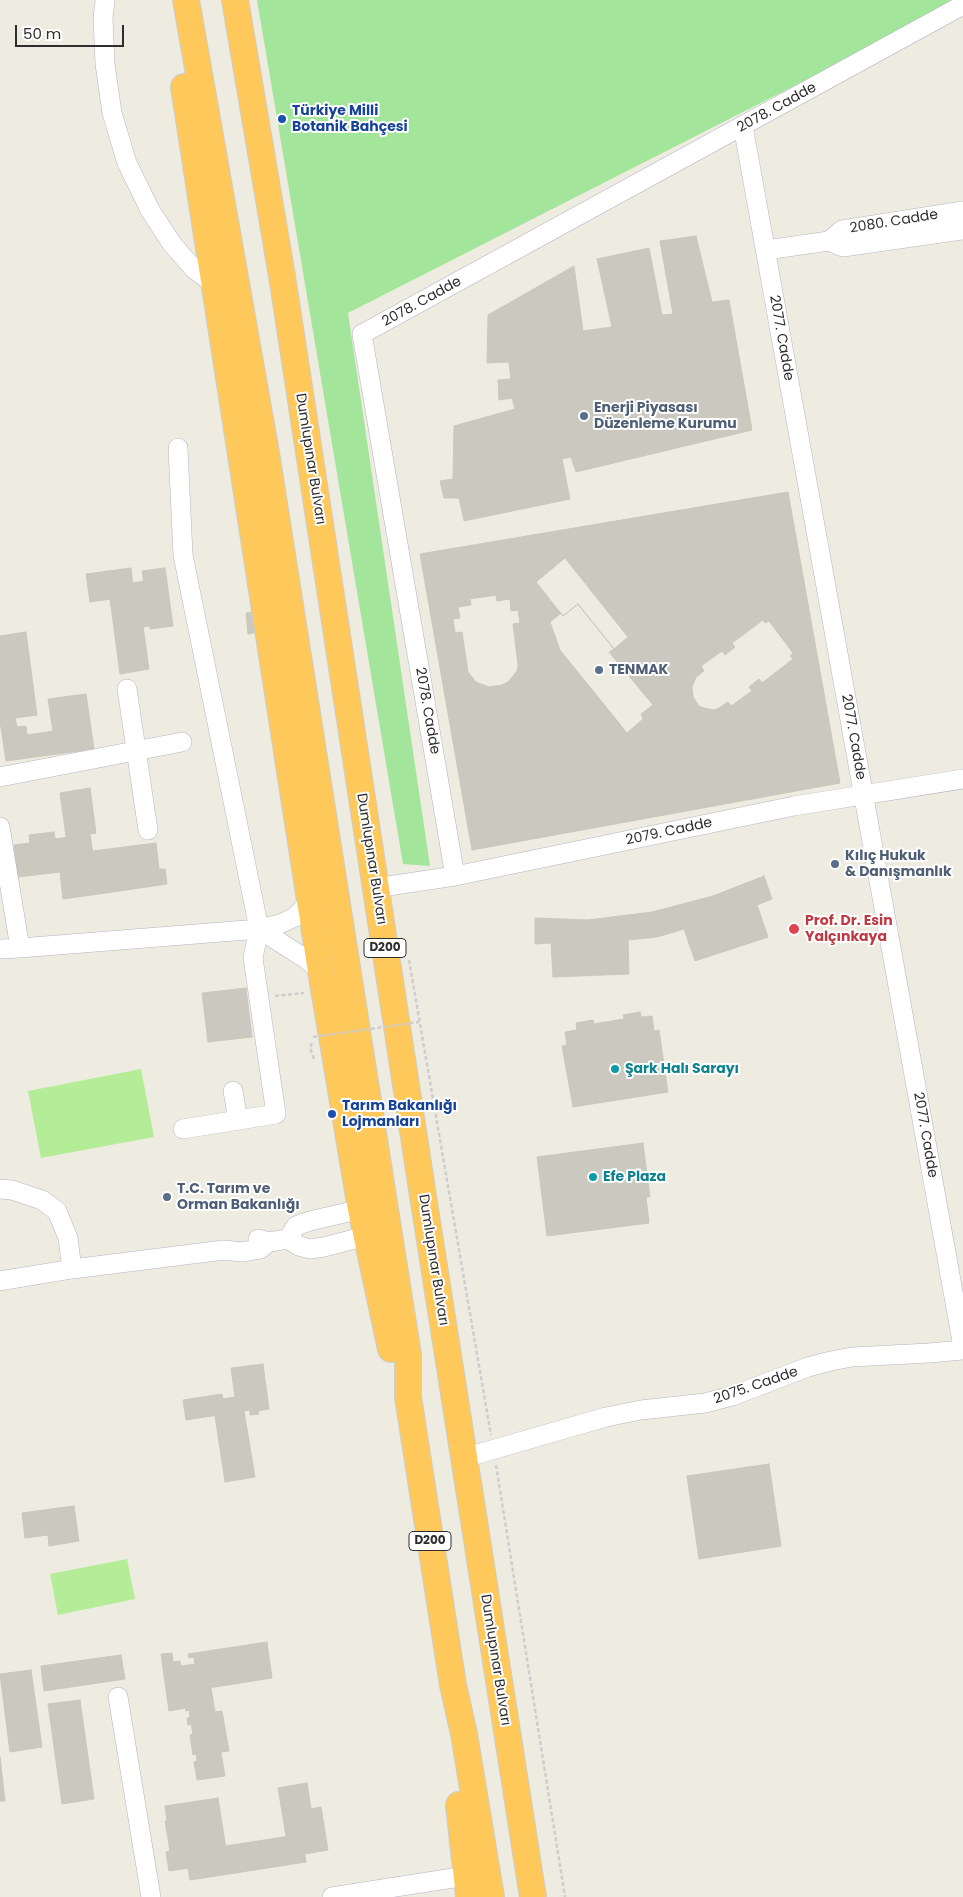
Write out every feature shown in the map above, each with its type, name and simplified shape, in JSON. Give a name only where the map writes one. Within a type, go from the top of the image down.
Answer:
[{"type":"highway","points":[[170,0],[310,901],[315,982],[389,1343],[408,1398]]},
{"type":"highway","name":"D200","points":[[186,0],[269,472],[408,1354],[408,1398],[453,1685],[464,1734],[490,1897]]},
{"type":"highway","name":"Dumlupınar Bulvarı","points":[[235,0],[282,276],[532,1897]]},
{"type":"highway","points":[[453,1685],[452,1736],[468,1886]]},
{"type":"street","points":[[105,0],[103,18],[104,64],[112,113],[127,163],[150,210],[172,244],[194,269],[215,285]]},
{"type":"street","name":"2078. Cadde","points":[[455,876],[362,334],[963,5]]},
{"type":"street","name":"2077. Cadde","points":[[743,126],[963,1348]]},
{"type":"street","name":"2080. Cadde","points":[[829,241],[842,230],[963,211]]},
{"type":"street","name":"2080. Cadde","points":[[766,250],[829,241],[843,247],[963,230]]},
{"type":"street","points":[[178,448],[183,555],[259,930],[253,958],[276,1114],[183,1129]]},
{"type":"street","points":[[127,689],[148,830]]},
{"type":"street","points":[[0,777],[182,742]]},
{"type":"street","name":"2079. Cadde","points":[[375,888],[455,876],[794,806],[963,779]]},
{"type":"street","points":[[0,827],[20,948]]},
{"type":"street","points":[[0,949],[259,930],[295,917],[310,901]]},
{"type":"street","points":[[259,930],[306,959],[315,982]]},
{"type":"street","points":[[233,1090],[238,1120]]},
{"type":"street","points":[[0,1189],[12,1190],[42,1200],[57,1211],[68,1238],[72,1269]]},
{"type":"street","points":[[288,1239],[296,1226],[361,1209]]},
{"type":"street","points":[[0,1281],[72,1269],[224,1250],[240,1252],[260,1249],[269,1242],[288,1239],[299,1246],[310,1248],[324,1247],[366,1236]]},
{"type":"street","name":"2075. Cadde","points":[[464,1458],[494,1451],[606,1416],[705,1403],[732,1396],[808,1367],[831,1361],[852,1357],[929,1353],[963,1348]]},
{"type":"street","points":[[118,1697],[151,1897]]},
{"type":"street","points":[[332,1897],[468,1886]]},
{"type":"path","points":[[259,998],[315,982]]},
{"type":"path","points":[[416,1000],[494,1451],[565,1897]]},
{"type":"path","points":[[313,1038],[419,1022]]},
{"type":"green space","points":[[257,0],[963,0],[348,313],[430,866],[403,864]]},
{"type":"green space","points":[[141,1069],[154,1137],[41,1158],[28,1091]]},
{"type":"green space","points":[[127,1559],[135,1599],[58,1615],[50,1574]]},
{"type":"building","points":[[696,236],[712,302],[729,300],[752,430],[576,472],[571,457],[562,459],[570,499],[464,521],[459,498],[444,498],[440,481],[453,479],[454,426],[515,409],[512,398],[499,400],[498,380],[511,379],[509,362],[487,363],[488,315],[574,266],[583,331],[612,327],[597,259],[649,248],[662,315],[673,314],[660,241]]},
{"type":"building","points":[[788,492],[840,783],[472,850],[420,554]]},
{"type":"building","points":[[565,558],[628,637],[614,649],[578,604],[563,616],[536,582]]},
{"type":"building","points":[[131,568],[134,596],[90,602],[86,574]]},
{"type":"building","points":[[165,568],[173,626],[150,629],[150,626],[143,627],[141,612],[148,611],[142,571]]},
{"type":"building","points":[[144,581],[148,611],[129,613],[127,597],[134,596],[133,583]]},
{"type":"building","points":[[496,595],[497,601],[510,599],[511,611],[518,610],[520,623],[513,624],[518,665],[517,671],[508,682],[489,687],[476,682],[468,672],[462,632],[455,633],[453,619],[460,618],[458,607],[471,605],[470,599]]},
{"type":"building","points":[[127,597],[129,613],[141,612],[149,669],[120,674],[110,599]]},
{"type":"building","name":"TENMAK","points":[[578,604],[614,649],[609,652],[653,705],[641,714],[643,719],[627,733],[560,650],[550,622],[561,613],[563,616]]},
{"type":"building","points":[[257,612],[259,632],[248,634],[246,613]]},
{"type":"building","points":[[763,620],[765,623],[769,621],[793,653],[790,656],[793,659],[762,683],[759,679],[749,687],[752,691],[731,706],[728,702],[714,710],[699,706],[693,697],[692,687],[696,677],[704,671],[701,666],[722,651],[725,655],[735,647],[732,643]]},
{"type":"building","points":[[26,632],[37,715],[15,718],[17,727],[26,726],[27,735],[53,731],[48,699],[86,694],[94,749],[6,761],[0,721],[0,636]]},
{"type":"building","points":[[90,788],[96,833],[66,837],[60,793]]},
{"type":"building","points":[[54,832],[55,839],[90,834],[99,894],[63,899],[60,872],[18,877],[14,845],[30,843],[29,835]]},
{"type":"building","points":[[156,843],[159,869],[165,869],[167,884],[99,894],[93,851]]},
{"type":"building","points":[[764,876],[772,899],[757,905],[768,937],[695,961],[684,929],[657,937],[652,912],[713,896]]},
{"type":"building","points":[[652,912],[657,937],[628,940],[629,974],[553,977],[551,943],[535,944],[535,918],[588,920]]},
{"type":"building","points":[[246,988],[252,1037],[208,1042],[202,993]]},
{"type":"building","name":"Şark Halı Sarayı","points":[[640,1012],[641,1017],[652,1016],[654,1031],[659,1030],[668,1092],[573,1107],[562,1046],[567,1045],[565,1032],[577,1030],[576,1023],[593,1020],[594,1024],[624,1019],[623,1015]]},
{"type":"building","name":"Efe Plaza","points":[[643,1143],[650,1197],[646,1197],[649,1223],[547,1236],[537,1157]]},
{"type":"building","points":[[263,1364],[269,1409],[258,1411],[259,1414],[250,1415],[250,1410],[186,1420],[183,1400],[222,1394],[223,1399],[235,1397],[231,1368]]},
{"type":"building","points":[[244,1411],[255,1477],[225,1482],[215,1416]]},
{"type":"building","points":[[769,1464],[781,1546],[699,1559],[687,1476]]},
{"type":"building","points":[[74,1506],[79,1541],[49,1546],[48,1535],[25,1538],[22,1513]]},
{"type":"building","points":[[267,1642],[272,1678],[183,1692],[185,1708],[169,1711],[161,1654],[172,1653],[173,1662],[180,1661],[181,1666],[195,1664],[194,1657],[189,1658],[188,1654]]},
{"type":"building","points":[[121,1655],[125,1679],[44,1691],[41,1666]]},
{"type":"building","points":[[31,1670],[42,1747],[10,1752],[0,1674]]},
{"type":"building","points":[[211,1688],[215,1712],[222,1711],[229,1751],[221,1752],[225,1776],[197,1780],[194,1762],[197,1761],[196,1754],[193,1755],[190,1735],[193,1734],[191,1724],[188,1725],[189,1710],[186,1711],[183,1692]]},
{"type":"building","points":[[80,1700],[94,1799],[62,1804],[48,1704]]},
{"type":"building","points":[[0,1757],[5,1801],[0,1801]]},
{"type":"building","points":[[307,1783],[311,1809],[321,1807],[328,1850],[305,1854],[302,1834],[286,1836],[278,1788]]},
{"type":"building","points":[[218,1798],[228,1862],[169,1871],[166,1852],[170,1851],[165,1821],[167,1821],[165,1806]]},
{"type":"building","points":[[302,1834],[306,1862],[190,1880],[188,1868],[228,1862],[226,1846]]},
{"type":"place","name":"Türkiye Milli Botanik Bahçesi","points":[[282,119]]},
{"type":"place","name":"Enerji Piyasası Düzenleme Kurumu","points":[[584,416]]},
{"type":"place","name":"TENMAK","points":[[599,670]]},
{"type":"place","name":"Kılıç Hukuk & Danışmanlık","points":[[835,864]]},
{"type":"place","name":"Prof. Dr. Esin Yalçınkaya","points":[[794,929]]},
{"type":"place","name":"Şark Halı Sarayı","points":[[615,1069]]},
{"type":"place","name":"Tarım Bakanlığı Lojmanları","points":[[332,1114]]},
{"type":"place","name":"Efe Plaza","points":[[593,1177]]},
{"type":"place","name":"T.C. Tarım ve Orman Bakanlığı","points":[[167,1197]]}]
